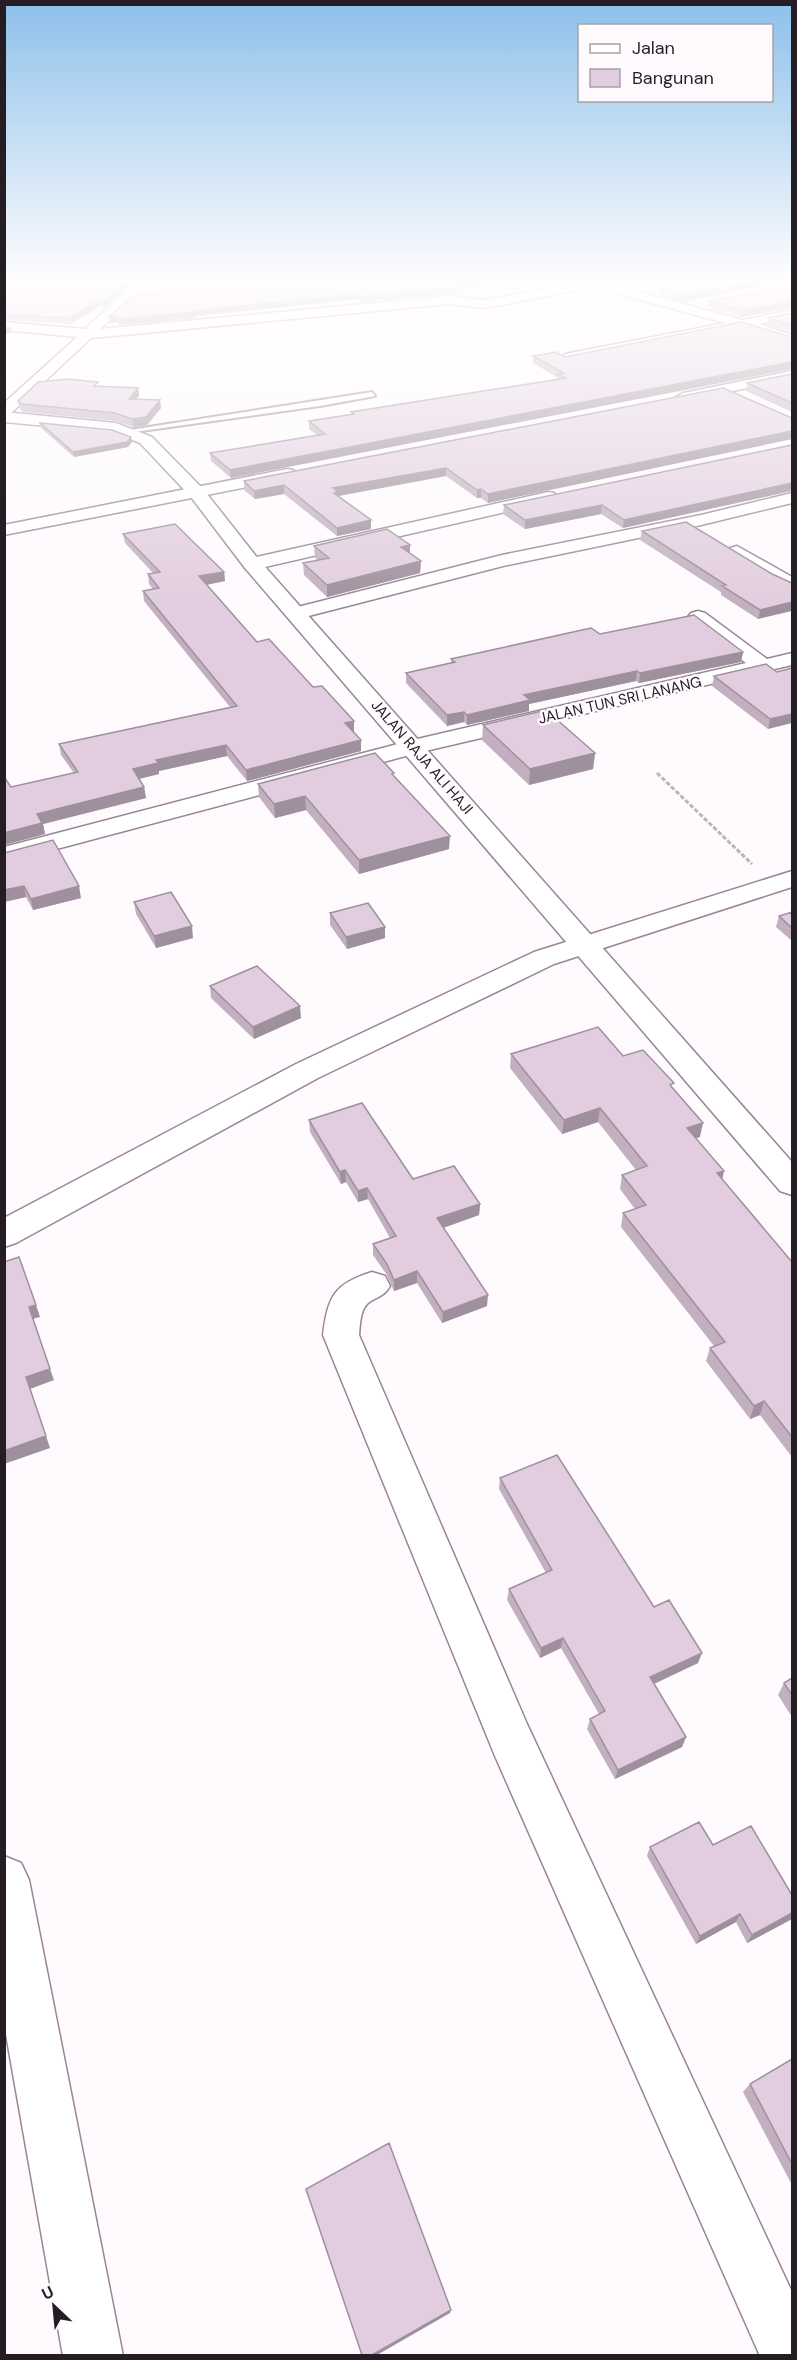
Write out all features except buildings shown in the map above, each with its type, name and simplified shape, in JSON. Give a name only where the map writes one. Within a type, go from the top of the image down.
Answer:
[{"type":"street","points":[[7,416],[35,388]]},
{"type":"street","points":[[670,400],[729,388]]},
{"type":"street","points":[[725,389],[745,398]]},
{"type":"street","name":"JALAN RAJA ALI HAJI","points":[[7,416],[127,431],[151,445],[197,493],[252,564],[792,1183]]},
{"type":"street","points":[[4,530],[300,471]]},
{"type":"street","points":[[252,564],[564,494]]},
{"type":"street","points":[[297,613],[502,561],[701,520],[792,498]]},
{"type":"street","points":[[737,552],[792,585]]},
{"type":"street","points":[[698,617],[763,666]]},
{"type":"street","name":"JALAN TUN SRI LANANG","points":[[4,855],[413,747],[792,659]]},
{"type":"street","points":[[4,1234],[307,1071],[522,968],[574,932],[787,881]]},
{"type":"street","points":[[372,1286],[354,1294],[344,1312],[341,1335],[512,1740],[791,2355]]},
{"type":"street","points":[[4,1880],[93,2355]]},
{"type":"lane","points":[[127,431],[307,406],[372,394]]},
{"type":"path","points":[[657,773],[787,881]]}]
